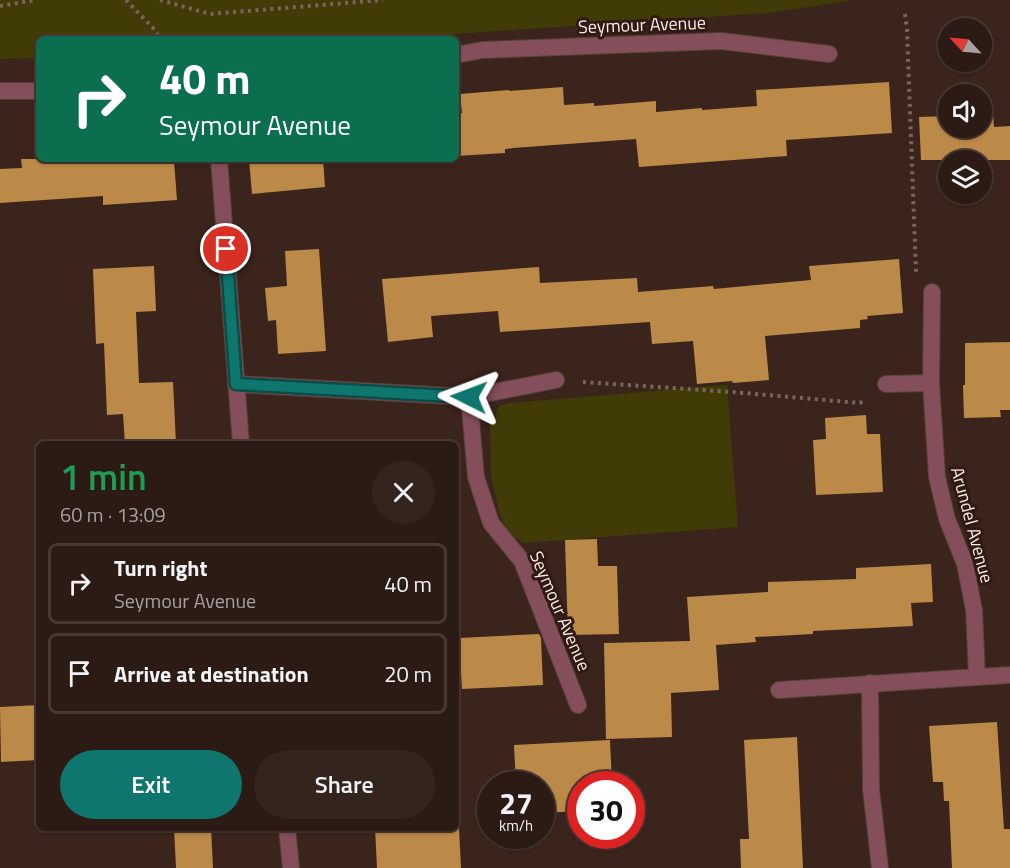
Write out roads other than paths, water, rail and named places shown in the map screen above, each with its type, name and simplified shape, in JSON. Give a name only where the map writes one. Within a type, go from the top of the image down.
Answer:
[{"type":"street","name":"Seymour Avenue","points":[[459,54],[482,50],[721,41],[830,54]]},
{"type":"street","points":[[0,91],[36,91]]},
{"type":"street","points":[[219,162],[240,441]]},
{"type":"street","name":"Arundel Avenue","points":[[932,292],[931,383],[937,477],[947,519],[965,564],[974,610],[976,677]]},
{"type":"street","points":[[236,384],[469,397],[556,380]]},
{"type":"street","points":[[886,384],[931,383]]},
{"type":"street","name":"Seymour Avenue","points":[[469,397],[476,477],[491,523],[522,561],[578,705]]},
{"type":"street","points":[[779,690],[1010,675]]},
{"type":"street","points":[[870,683],[871,789],[880,868]]},
{"type":"street","points":[[287,831],[291,868]]}]
